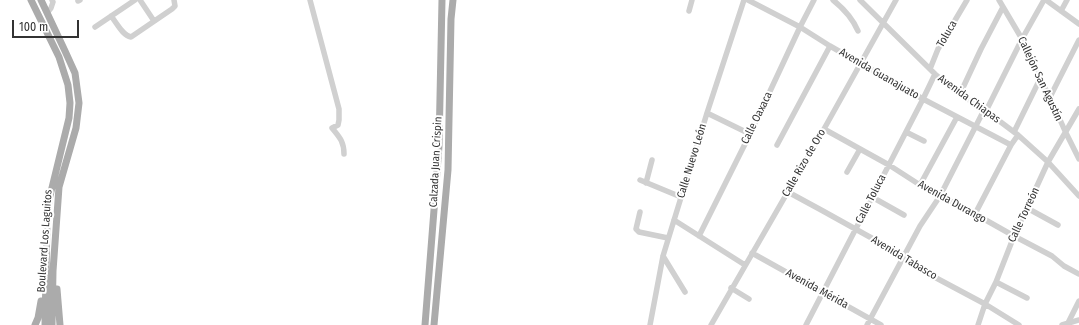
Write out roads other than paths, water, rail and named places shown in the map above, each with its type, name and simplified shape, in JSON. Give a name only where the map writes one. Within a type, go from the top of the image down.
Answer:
[{"type":"main road","name":"Boulevard Los Laguitos","points":[[31,0],[59,56],[68,85],[70,103],[69,118],[49,200],[49,270],[52,325]]},
{"type":"main road","name":"Boulevard Los Laguitos","points":[[40,0],[66,51],[75,73],[79,102],[76,128],[59,187],[49,270],[45,325]]},
{"type":"main road","name":"Calzada Juan Crispin","points":[[425,325],[439,146],[442,0]]},
{"type":"main road","name":"Calzada Juan Crispin","points":[[434,325],[448,170],[451,19],[453,0]]},
{"type":"main road","points":[[35,325],[41,309],[49,270],[56,274],[60,325]]},
{"type":"street","points":[[47,13],[51,8],[53,2],[52,0]]},
{"type":"street","points":[[140,0],[154,21]]},
{"type":"street","points":[[112,16],[125,35],[131,37],[172,9],[175,6],[174,0]]},
{"type":"street","points":[[310,0],[339,110],[338,125],[332,128],[342,141],[344,154]]},
{"type":"street","points":[[689,11],[692,0]]},
{"type":"street","name":"Calle Nuevo León","points":[[650,325],[663,256],[668,238],[706,113],[744,0]]},
{"type":"street","name":"Avenida Guanajuato","points":[[748,0],[800,27],[830,46],[923,99],[1011,145]]},
{"type":"street","name":"Calle Oaxaca","points":[[699,236],[814,0]]},
{"type":"street","points":[[833,0],[843,8],[855,24],[858,31]]},
{"type":"street","name":"Calle Rizo de Oro","points":[[711,325],[744,265],[824,129],[860,63],[884,24],[896,0]]},
{"type":"street","name":"Toluca","points":[[930,69],[938,49],[967,0]]},
{"type":"street","name":"Callejón San Agustín","points":[[999,0],[1022,39],[1079,159]]},
{"type":"street","points":[[867,325],[920,226],[940,196],[1022,39],[1045,0],[1079,24]]},
{"type":"street","points":[[1061,11],[1067,0]]},
{"type":"street","points":[[95,27],[133,1]]},
{"type":"street","name":"Avenida Chiapas","points":[[864,1],[884,24],[935,74],[954,90],[985,110],[1016,134],[1048,162],[1079,196]]},
{"type":"street","points":[[960,94],[1003,7]]},
{"type":"street","points":[[1050,98],[1079,40]]},
{"type":"street","points":[[777,145],[830,46]]},
{"type":"street","name":"Calle Toluca","points":[[806,325],[935,74]]},
{"type":"street","points":[[976,214],[1011,145],[1040,79]]},
{"type":"street","name":"Calle Torreón","points":[[978,325],[985,304],[996,282],[1014,236],[1048,162],[1079,109]]},
{"type":"street","points":[[706,113],[750,134]]},
{"type":"street","points":[[920,185],[957,117]]},
{"type":"street","name":"Avenida Durango","points":[[824,129],[889,165],[920,185],[1052,256],[1064,266],[1079,274]]},
{"type":"street","points":[[906,132],[924,142]]},
{"type":"street","points":[[848,172],[860,149]]},
{"type":"street","points":[[646,182],[652,160]]},
{"type":"street","points":[[640,180],[681,197]]},
{"type":"street","name":"Avenida Tabasco","points":[[788,192],[904,256],[925,272],[985,304],[1019,325]]},
{"type":"street","points":[[872,197],[904,215]]},
{"type":"street","points":[[1027,208],[1058,225]]},
{"type":"street","points":[[640,212],[636,229],[639,232],[668,238]]},
{"type":"street","points":[[674,220],[744,265]]},
{"type":"street","name":"Avenida Mérida","points":[[752,253],[881,325]]},
{"type":"street","points":[[663,256],[686,292]]},
{"type":"street","points":[[996,282],[1027,298]]},
{"type":"street","points":[[732,288],[749,299]]},
{"type":"street","points":[[1068,323],[1079,301]]},
{"type":"street","points":[[1062,325],[1079,320]]}]
